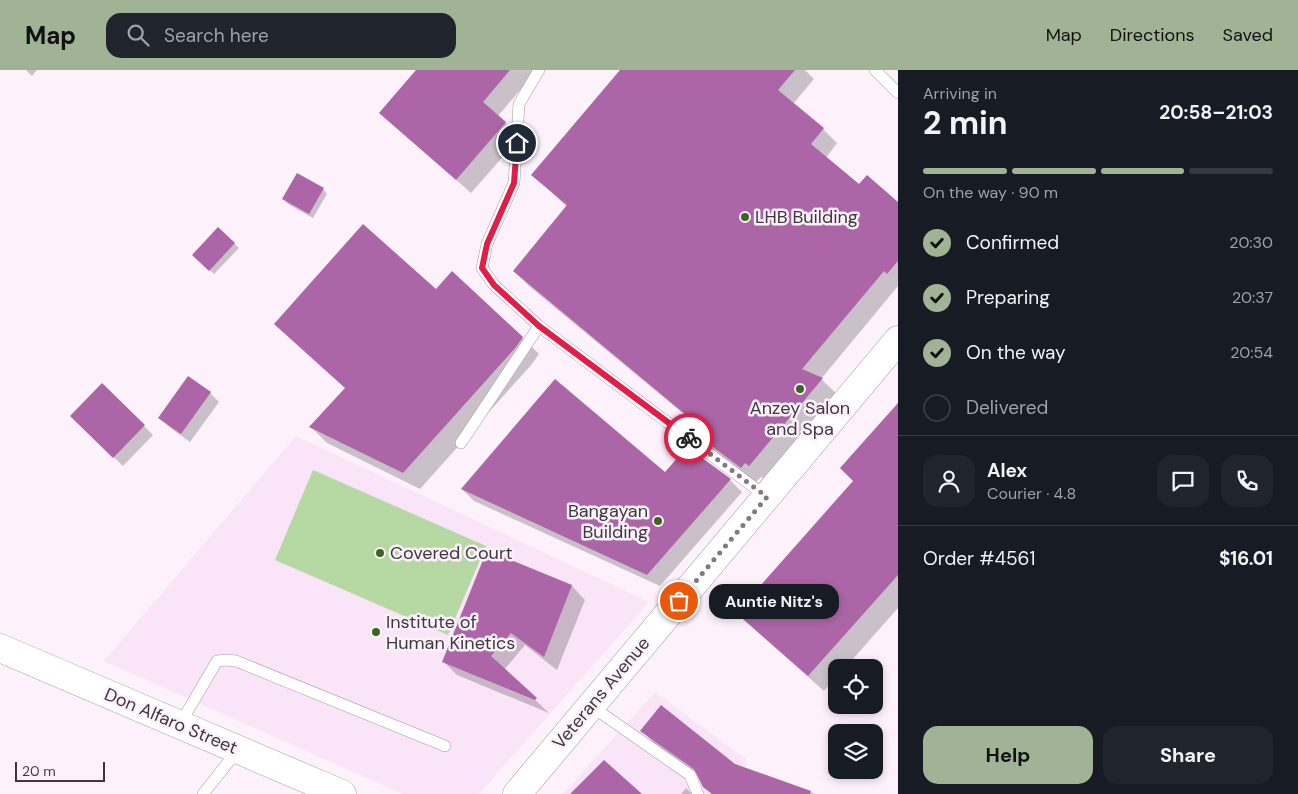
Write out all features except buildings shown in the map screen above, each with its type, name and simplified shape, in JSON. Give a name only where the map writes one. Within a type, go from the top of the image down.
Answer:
[{"type":"main road","name":"Veterans Avenue","points":[[517,794],[898,340]]},
{"type":"main road","name":"Don Alfaro Street","points":[[0,648],[342,794]]},
{"type":"lane","points":[[539,70],[519,104],[514,183],[487,244],[482,268],[494,285],[539,326],[767,497]]},
{"type":"lane","points":[[875,70],[898,93]]},
{"type":"lane","points":[[461,443],[539,326]]},
{"type":"lane","points":[[180,725],[217,661],[227,660],[236,661],[445,746]]},
{"type":"lane","points":[[591,706],[690,775],[698,794]]},
{"type":"lane","points":[[203,794],[238,750]]},
{"type":"shaded area","name":"Institute of Human Kinetics","points":[[296,436],[649,602],[479,794],[403,794],[104,661]]},
{"type":"shaded area","points":[[655,692],[747,760],[742,794],[563,794]]},
{"type":"green space","name":"Covered Court","points":[[313,470],[486,546],[448,635],[275,560]]},
{"type":"way so far","points":[[679,601],[767,497],[689,438]]},
{"type":"place","name":"LHB Building","points":[[745,217]]},
{"type":"place","name":"Anzey Salon and Spa","points":[[800,389]]},
{"type":"place","name":"Bangayan Building","points":[[658,521]]},
{"type":"place","name":"Covered Court","points":[[380,553]]},
{"type":"place","name":"Auntie Nitz's","points":[[679,601]]},
{"type":"place","name":"Institute of Human Kinetics","points":[[376,632]]},
{"type":"route","points":[[517,143],[514,183],[487,244],[482,268],[494,285],[539,326],[689,438]]}]
